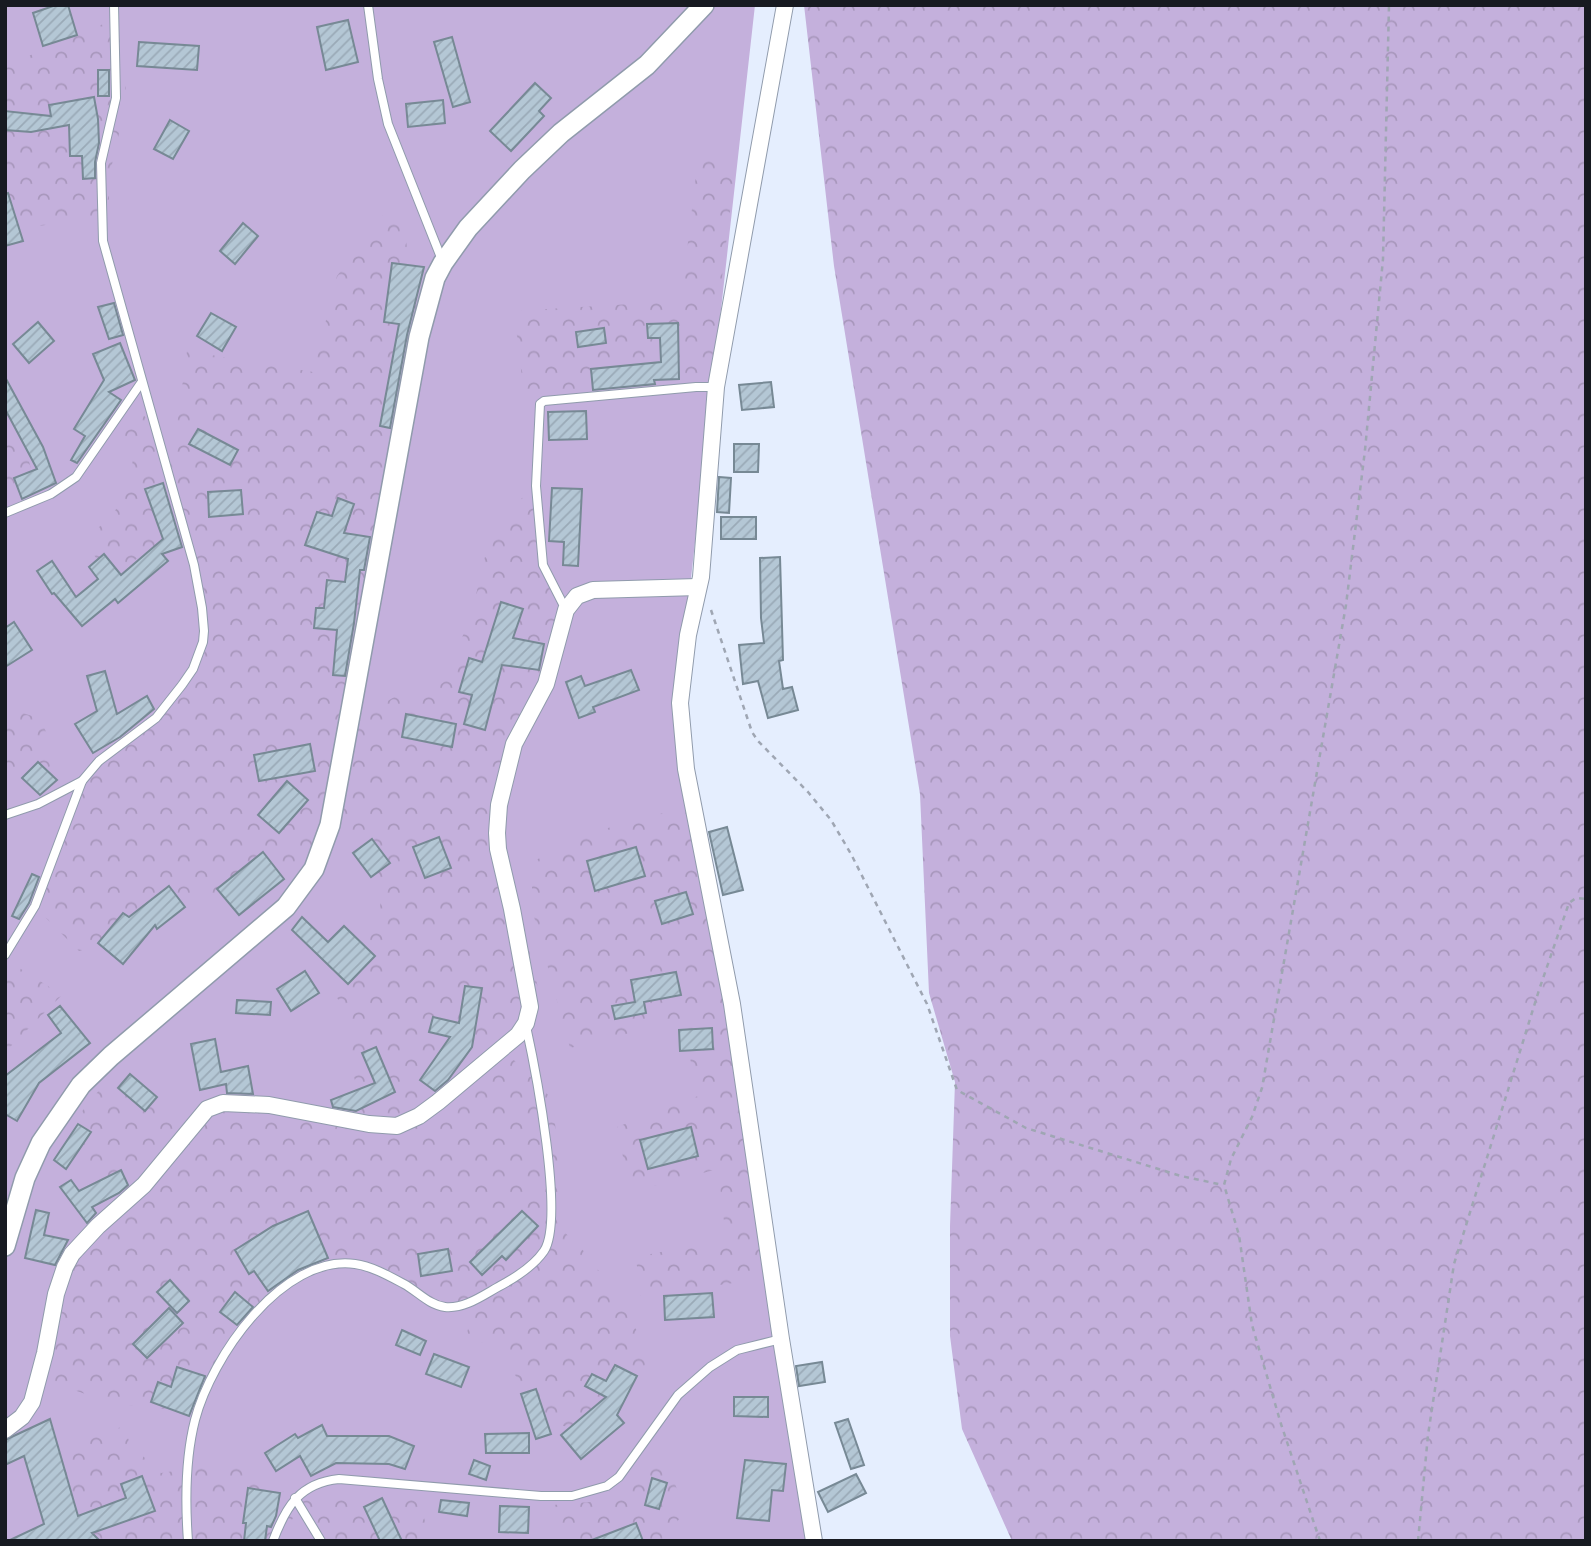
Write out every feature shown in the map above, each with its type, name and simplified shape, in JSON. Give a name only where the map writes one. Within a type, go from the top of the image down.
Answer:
[{"type":"street","points":[[5,1245],[25,1178],[41,1143],[81,1085],[111,1056],[286,907],[314,869],[330,825],[419,337],[435,278],[443,263],[468,228],[522,170],[561,133],[647,65],[704,5]]},
{"type":"street","points":[[785,5],[716,387],[700,582],[682,670],[680,703],[681,734],[732,1004],[781,1339],[814,1541]]},
{"type":"street","points":[[5,1430],[22,1417],[32,1402],[56,1294],[72,1254],[91,1232],[144,1185],[207,1109],[223,1103],[269,1105],[369,1124],[397,1126],[419,1116],[438,1102],[507,1045],[526,1023],[530,1007],[528,988],[498,849],[497,822],[512,750],[546,684],[566,610],[577,596],[593,590],[700,582]]},
{"type":"lane","points":[[5,954],[34,905],[82,781],[99,761],[156,718],[183,685],[203,642],[204,620],[194,565],[103,241],[101,163],[116,98],[114,5]]},
{"type":"lane","points":[[368,5],[378,79],[388,124],[443,263]]},
{"type":"lane","points":[[5,513],[51,494],[76,477],[141,383]]},
{"type":"lane","points":[[566,610],[543,565],[536,486],[540,404],[558,399],[716,387]]},
{"type":"lane","points":[[5,815],[38,804],[82,781]]},
{"type":"lane","points":[[188,1541],[185,1484],[195,1421],[202,1398],[222,1356],[260,1310],[289,1283],[312,1269],[333,1263],[355,1264],[404,1284],[438,1306],[449,1307],[472,1302],[518,1276],[544,1250],[550,1236],[550,1186],[542,1106],[526,1023]]},
{"type":"lane","points":[[273,1541],[279,1524],[295,1498],[312,1485],[323,1481],[339,1479],[541,1496],[572,1496],[593,1492],[619,1477],[678,1395],[710,1367],[737,1350],[781,1339]]},
{"type":"lane","points":[[295,1498],[321,1541]]},
{"type":"path","points":[[1320,1541],[1252,1325],[1239,1235],[1224,1185],[1231,1159],[1252,1117],[1262,1088],[1346,605],[1365,450],[1383,258],[1389,5]]},
{"type":"path","points":[[700,582],[752,732],[823,811],[851,854],[927,1004],[957,1090],[1026,1128],[1181,1176],[1224,1185]]},
{"type":"path","points":[[1418,1541],[1428,1435],[1454,1264],[1539,990],[1569,903],[1576,898],[1586,899]]},
{"type":"green space","points":[[5,5],[755,5],[690,587],[673,696],[678,763],[703,860],[813,1541],[5,1541]]},
{"type":"green space","points":[[804,5],[1586,5],[1586,1541],[1012,1541],[962,1429],[950,1336],[950,1226],[955,1082],[929,993],[920,794],[834,266]]},
{"type":"green space","points":[[122,16],[126,87],[122,120],[109,178],[109,214],[5,232],[5,66]]},
{"type":"green space","points":[[698,158],[736,162],[710,376],[524,394],[514,311],[681,301]]},
{"type":"green space","points":[[395,199],[404,220],[411,287],[428,293],[342,728],[396,696],[443,683],[471,616],[488,544],[533,483],[541,572],[563,607],[544,675],[514,742],[503,841],[539,992],[534,1026],[506,1052],[553,1100],[560,1181],[560,1228],[582,1249],[625,1305],[650,1360],[586,1428],[540,1424],[517,1378],[495,1344],[465,1340],[474,1307],[436,1307],[395,1280],[354,1265],[323,1268],[287,1287],[264,1309],[229,1351],[198,1412],[114,1404],[51,1382],[44,1329],[71,1263],[127,1204],[59,1140],[104,1084],[166,1113],[184,1139],[225,1106],[364,1125],[345,1013],[328,980],[347,947],[380,913],[381,881],[331,812],[309,862],[242,889],[171,907],[121,939],[79,951],[38,910],[58,861],[71,809],[83,781],[132,735],[167,710],[188,687],[205,651],[205,605],[170,475],[187,351],[313,372],[337,276]]},
{"type":"green space","points":[[5,407],[15,411],[35,483],[5,497]]},
{"type":"green space","points":[[142,413],[150,423],[175,532],[109,578],[83,538],[112,514],[124,495],[133,458],[110,438]]},
{"type":"green space","points":[[5,707],[41,719],[58,763],[5,786]]},
{"type":"green space","points":[[689,808],[703,860],[770,1278],[640,1296],[636,1257],[726,1239],[718,1169],[630,1192],[617,1127],[698,1096],[682,1020],[570,1048],[533,913],[531,862],[624,821]]},
{"type":"green space","points":[[5,959],[62,995],[5,1052]]},
{"type":"green space","points":[[124,1426],[130,1444],[161,1473],[234,1462],[301,1502],[330,1493],[418,1498],[431,1541],[320,1541],[296,1512],[281,1541],[69,1541],[49,1465],[81,1441]]},
{"type":"green space","points":[[664,1454],[685,1511],[663,1541],[559,1541],[553,1505],[590,1502],[629,1481]]},
{"type":"building","points":[[56,5],[68,5],[77,35],[43,46],[33,13]]},
{"type":"building","points":[[348,20],[358,62],[326,70],[317,27]]},
{"type":"building","points":[[452,37],[470,102],[453,107],[434,42]]},
{"type":"building","points":[[139,42],[199,46],[197,70],[137,66]]},
{"type":"building","points":[[98,70],[109,70],[109,96],[98,96]]},
{"type":"building","points":[[535,83],[551,98],[539,111],[544,116],[511,151],[490,131]]},
{"type":"building","points":[[94,97],[99,143],[95,178],[83,179],[82,156],[70,156],[69,125],[31,132],[5,130],[5,111],[51,116],[49,105]]},
{"type":"building","points":[[443,100],[445,123],[408,127],[406,104]]},
{"type":"building","points":[[170,120],[189,131],[173,159],[154,149]]},
{"type":"building","points":[[8,193],[23,241],[5,246],[5,194]]},
{"type":"building","points":[[243,223],[258,236],[235,264],[220,251]]},
{"type":"building","points":[[392,263],[424,267],[407,335],[390,428],[380,426],[399,324],[384,322]]},
{"type":"building","points":[[114,303],[123,335],[109,339],[98,307]]},
{"type":"building","points":[[211,313],[236,327],[222,351],[197,336]]},
{"type":"building","points":[[38,322],[54,341],[29,363],[13,344]]},
{"type":"building","points":[[678,323],[679,379],[654,380],[655,384],[593,390],[591,369],[661,362],[660,338],[648,338],[647,324]]},
{"type":"building","points":[[604,328],[606,343],[578,347],[576,332]]},
{"type":"building","points":[[120,343],[135,380],[109,392],[121,400],[77,463],[71,460],[85,436],[74,429],[104,380],[93,354]]},
{"type":"building","points":[[5,377],[43,447],[56,483],[22,499],[14,478],[37,469],[5,409]]},
{"type":"building","points":[[771,382],[774,407],[742,410],[739,385]]},
{"type":"building","points":[[586,411],[587,439],[549,440],[548,412]]},
{"type":"building","points":[[198,429],[238,450],[230,465],[189,444]]},
{"type":"building","points":[[734,444],[759,444],[758,472],[734,472]]},
{"type":"building","points":[[719,477],[731,478],[729,513],[717,512]]},
{"type":"building","points":[[163,483],[182,547],[162,554],[168,561],[118,603],[115,599],[82,626],[54,593],[52,594],[37,571],[52,561],[76,597],[98,579],[89,567],[104,554],[121,575],[163,539],[145,489]]},
{"type":"building","points":[[552,488],[582,489],[578,566],[563,565],[564,542],[549,541]]},
{"type":"building","points":[[241,490],[243,514],[209,517],[208,492]]},
{"type":"building","points":[[338,498],[354,504],[344,533],[370,537],[364,570],[360,570],[345,676],[333,675],[337,630],[314,628],[316,608],[324,608],[327,580],[345,582],[348,559],[305,545],[317,512],[332,516]]},
{"type":"building","points":[[721,517],[756,517],[756,539],[721,539]]},
{"type":"building","points":[[780,557],[783,660],[779,661],[783,689],[792,687],[798,710],[768,718],[758,681],[743,684],[739,645],[764,643],[760,558]]},
{"type":"building","points":[[501,602],[523,609],[513,638],[544,644],[539,670],[502,665],[485,730],[464,724],[472,695],[459,692],[469,658],[482,662]]},
{"type":"building","points":[[14,622],[32,650],[5,667],[5,628]]},
{"type":"building","points":[[631,670],[639,690],[593,707],[595,712],[579,718],[566,682],[581,676],[585,686]]},
{"type":"building","points":[[105,671],[117,714],[147,696],[154,709],[120,737],[93,753],[75,724],[97,711],[87,676]]},
{"type":"building","points":[[406,714],[456,724],[452,747],[402,737]]},
{"type":"building","points":[[310,744],[315,771],[259,781],[254,755]]},
{"type":"building","points":[[38,762],[57,780],[40,795],[22,778]]},
{"type":"building","points":[[287,781],[308,800],[279,833],[258,815]]},
{"type":"building","points":[[727,827],[743,890],[723,895],[709,832]]},
{"type":"building","points":[[439,837],[451,868],[425,878],[413,847]]},
{"type":"building","points":[[372,839],[390,863],[371,877],[353,853]]},
{"type":"building","points":[[636,847],[645,876],[595,891],[587,861]]},
{"type":"building","points":[[263,852],[284,879],[239,915],[217,889]]},
{"type":"building","points":[[32,874],[39,877],[29,903],[19,919],[12,916]]},
{"type":"building","points":[[169,886],[185,907],[157,929],[155,925],[123,964],[98,943],[123,913],[129,917]]},
{"type":"building","points":[[686,892],[693,914],[662,924],[655,901]]},
{"type":"building","points":[[302,917],[328,942],[344,926],[375,956],[348,984],[292,930]]},
{"type":"building","points":[[305,971],[319,993],[291,1011],[277,989]]},
{"type":"building","points":[[676,972],[681,995],[644,1002],[646,1013],[615,1019],[612,1006],[635,1002],[631,980]]},
{"type":"building","points":[[465,986],[482,988],[472,1047],[448,1080],[435,1091],[420,1080],[450,1037],[429,1032],[433,1017],[459,1023]]},
{"type":"building","points":[[237,1000],[271,1002],[270,1015],[236,1013]]},
{"type":"building","points":[[60,1006],[90,1043],[39,1083],[17,1121],[5,1114],[5,1076],[61,1033],[48,1015]]},
{"type":"building","points":[[712,1028],[713,1049],[680,1051],[679,1030]]},
{"type":"building","points":[[215,1039],[221,1072],[248,1066],[253,1094],[227,1093],[226,1084],[200,1090],[191,1044]]},
{"type":"building","points":[[376,1047],[395,1092],[356,1111],[333,1107],[331,1100],[375,1083],[362,1053]]},
{"type":"building","points":[[130,1074],[157,1097],[145,1111],[118,1088]]},
{"type":"building","points":[[78,1124],[91,1132],[66,1169],[54,1160]]},
{"type":"building","points":[[691,1127],[698,1156],[648,1169],[640,1140]]},
{"type":"building","points":[[121,1170],[128,1185],[119,1193],[92,1207],[96,1213],[87,1223],[60,1187],[71,1180],[79,1191]]},
{"type":"building","points":[[36,1210],[49,1213],[44,1235],[68,1240],[55,1265],[25,1258]]},
{"type":"building","points":[[308,1211],[328,1258],[298,1270],[268,1291],[254,1271],[249,1274],[235,1250],[273,1226]]},
{"type":"building","points":[[522,1211],[538,1226],[506,1260],[502,1256],[482,1275],[470,1262]]},
{"type":"building","points":[[448,1249],[452,1271],[421,1276],[418,1254]]},
{"type":"building","points":[[170,1280],[189,1301],[177,1313],[157,1292]]},
{"type":"building","points":[[235,1292],[253,1307],[237,1325],[220,1312]]},
{"type":"building","points":[[712,1293],[714,1317],[665,1320],[664,1296]]},
{"type":"building","points":[[169,1308],[183,1323],[147,1358],[133,1344]]},
{"type":"building","points":[[402,1330],[426,1341],[420,1355],[396,1345]]},
{"type":"building","points":[[434,1354],[469,1367],[461,1387],[426,1374]]},
{"type":"building","points":[[822,1362],[825,1382],[799,1386],[796,1366]]},
{"type":"building","points":[[615,1365],[637,1376],[617,1415],[624,1423],[581,1459],[561,1435],[606,1397],[585,1386],[592,1374],[606,1381]]},
{"type":"building","points":[[177,1367],[205,1376],[189,1416],[151,1402],[158,1382],[171,1387]]},
{"type":"building","points":[[536,1389],[551,1434],[536,1439],[521,1394]]},
{"type":"building","points":[[734,1397],[768,1397],[768,1417],[734,1416]]},
{"type":"building","points":[[50,1419],[78,1516],[126,1498],[121,1484],[142,1476],[155,1511],[92,1533],[100,1541],[8,1541],[44,1524],[24,1456],[5,1465],[5,1440]]},
{"type":"building","points":[[848,1419],[864,1465],[851,1469],[835,1423]]},
{"type":"building","points":[[322,1425],[327,1436],[389,1436],[414,1446],[405,1469],[389,1464],[336,1463],[311,1476],[300,1456],[276,1471],[265,1453],[295,1434],[298,1438]]},
{"type":"building","points":[[529,1433],[529,1453],[486,1453],[485,1434]]},
{"type":"building","points":[[474,1460],[490,1466],[486,1480],[469,1474]]},
{"type":"building","points":[[745,1460],[786,1464],[783,1491],[772,1490],[769,1521],[737,1518]]},
{"type":"building","points":[[856,1474],[866,1493],[828,1512],[818,1492]]},
{"type":"building","points":[[652,1478],[667,1483],[659,1509],[645,1505]]},
{"type":"building","points":[[248,1488],[280,1493],[276,1516],[271,1527],[267,1526],[265,1541],[244,1541],[246,1523],[243,1523]]},
{"type":"building","points":[[382,1498],[402,1541],[380,1541],[364,1507]]},
{"type":"building","points":[[441,1500],[469,1503],[467,1516],[439,1512]]},
{"type":"building","points":[[500,1506],[529,1507],[528,1533],[499,1532]]},
{"type":"building","points":[[636,1523],[643,1541],[592,1540]]}]
